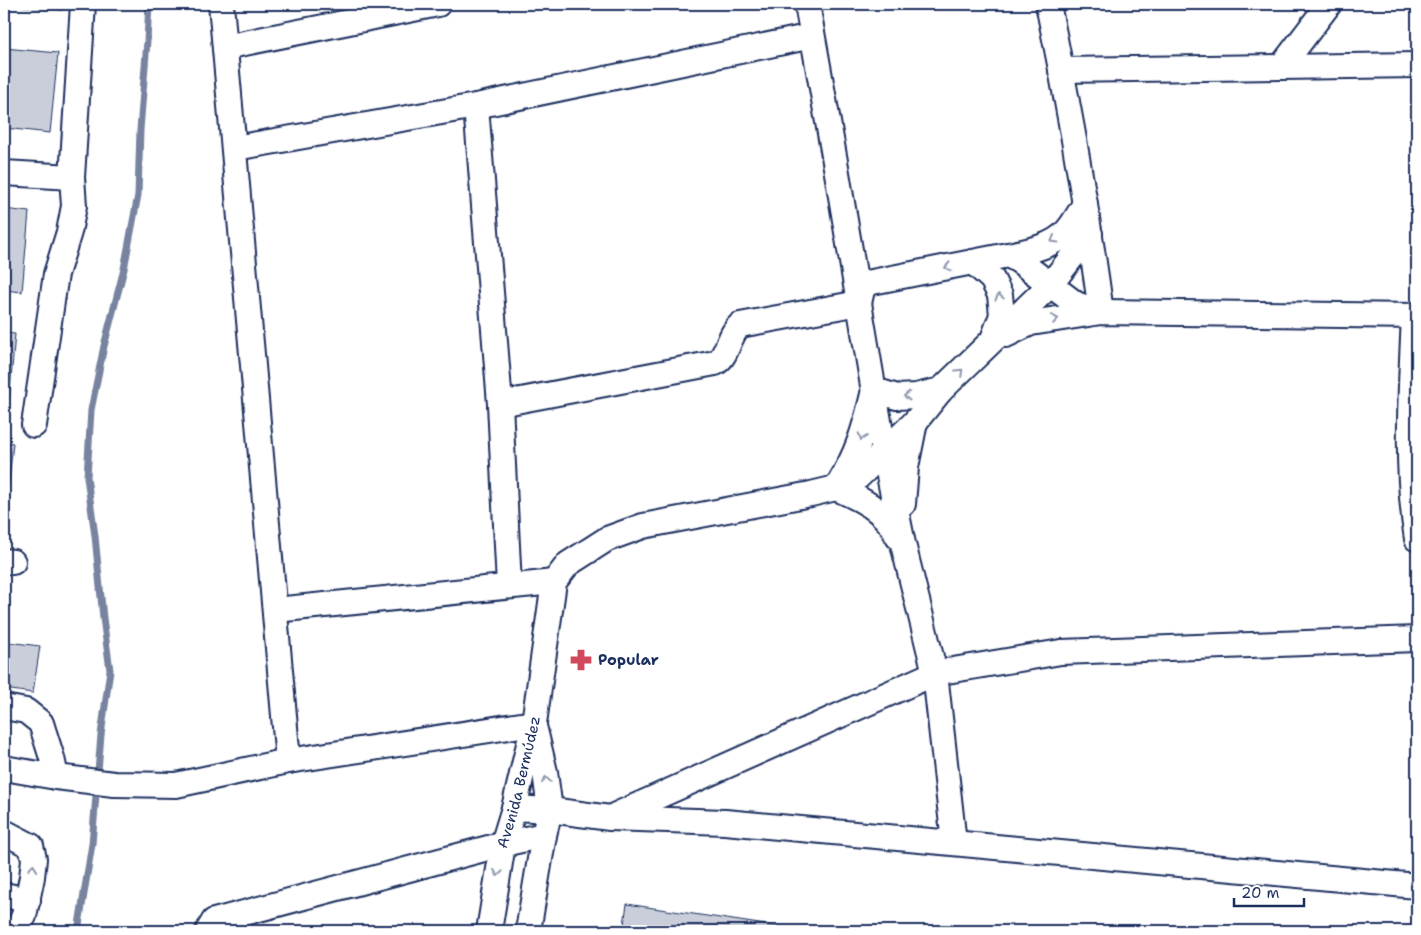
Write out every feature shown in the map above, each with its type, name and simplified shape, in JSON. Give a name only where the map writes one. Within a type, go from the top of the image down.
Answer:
[{"type":"street","points":[[34,425],[56,274],[74,206],[72,177],[83,4]]},
{"type":"street","points":[[221,4],[288,761]]},
{"type":"street","points":[[225,47],[438,4]]},
{"type":"street","points":[[807,4],[884,451],[903,544],[935,673],[954,843]]},
{"type":"street","points":[[1048,4],[1085,204],[1101,312]]},
{"type":"street","points":[[1281,67],[1329,4]]},
{"type":"street","points":[[234,148],[476,106],[812,36]]},
{"type":"street","points":[[1061,70],[1417,64]]},
{"type":"street","points":[[476,106],[500,404],[509,586]]},
{"type":"street","points":[[4,173],[72,177]]},
{"type":"street","points":[[859,303],[862,290],[867,283],[1044,246],[1067,232],[1085,204]]},
{"type":"street","points":[[4,768],[114,784],[176,785],[288,761],[534,723],[554,582],[568,564],[607,539],[643,526],[836,488],[858,477],[915,422],[941,390],[1050,285],[1090,234]]},
{"type":"street","points":[[1008,255],[1019,261],[1076,304],[1101,312]]},
{"type":"street","points":[[974,262],[992,278],[1000,295],[1002,315],[993,340]]},
{"type":"street","points":[[500,404],[715,363],[723,356],[733,332],[740,326],[859,303]]},
{"type":"street","points":[[993,340],[1031,323],[1101,312],[1416,316],[1410,414],[1411,470],[1417,540]]},
{"type":"street","points":[[874,390],[897,397],[916,396],[941,390]]},
{"type":"street","points":[[836,488],[857,450],[874,390]]},
{"type":"street","points":[[903,544],[902,512],[906,467],[915,422]]},
{"type":"street","points":[[836,488],[878,511],[888,521],[903,544]]},
{"type":"street","points":[[275,610],[554,582]]},
{"type":"street","points":[[610,818],[935,673],[1060,652],[1417,639]]},
{"type":"street","points":[[4,707],[26,711],[42,723],[56,777]]},
{"type":"street","name":"Avenida Bermúdez","points":[[489,931],[503,844],[514,808],[534,723]]},
{"type":"street","name":"Avenida Bermúdez","points":[[528,931],[550,810],[545,772],[534,723]]},
{"type":"street","points":[[514,808],[550,810],[610,818],[725,822],[1417,886]]},
{"type":"street","points":[[4,832],[31,846],[34,858],[28,900],[24,916],[16,931]]},
{"type":"street","points":[[208,931],[214,921],[503,844],[544,835]]},
{"type":"street","points":[[4,895],[28,900]]},
{"type":"building","points":[[4,4],[63,4],[62,10]]},
{"type":"building","points":[[4,48],[58,53],[50,133],[4,128]]},
{"type":"building","points":[[4,209],[29,212],[22,292],[4,290]]},
{"type":"building","points":[[4,333],[15,334],[8,414],[4,413]]},
{"type":"building","points":[[4,442],[13,443],[6,510],[4,510]]},
{"type":"building","points":[[8,642],[40,646],[33,693],[4,689],[4,653],[6,653]]},
{"type":"building","points":[[627,904],[806,931],[623,931]]},
{"type":"waterway","points":[[78,931],[92,844],[101,735],[110,670],[87,477],[91,410],[104,346],[124,269],[138,195],[140,130],[149,4]]},
{"type":"place","name":"Popular","points":[[581,660]]}]
